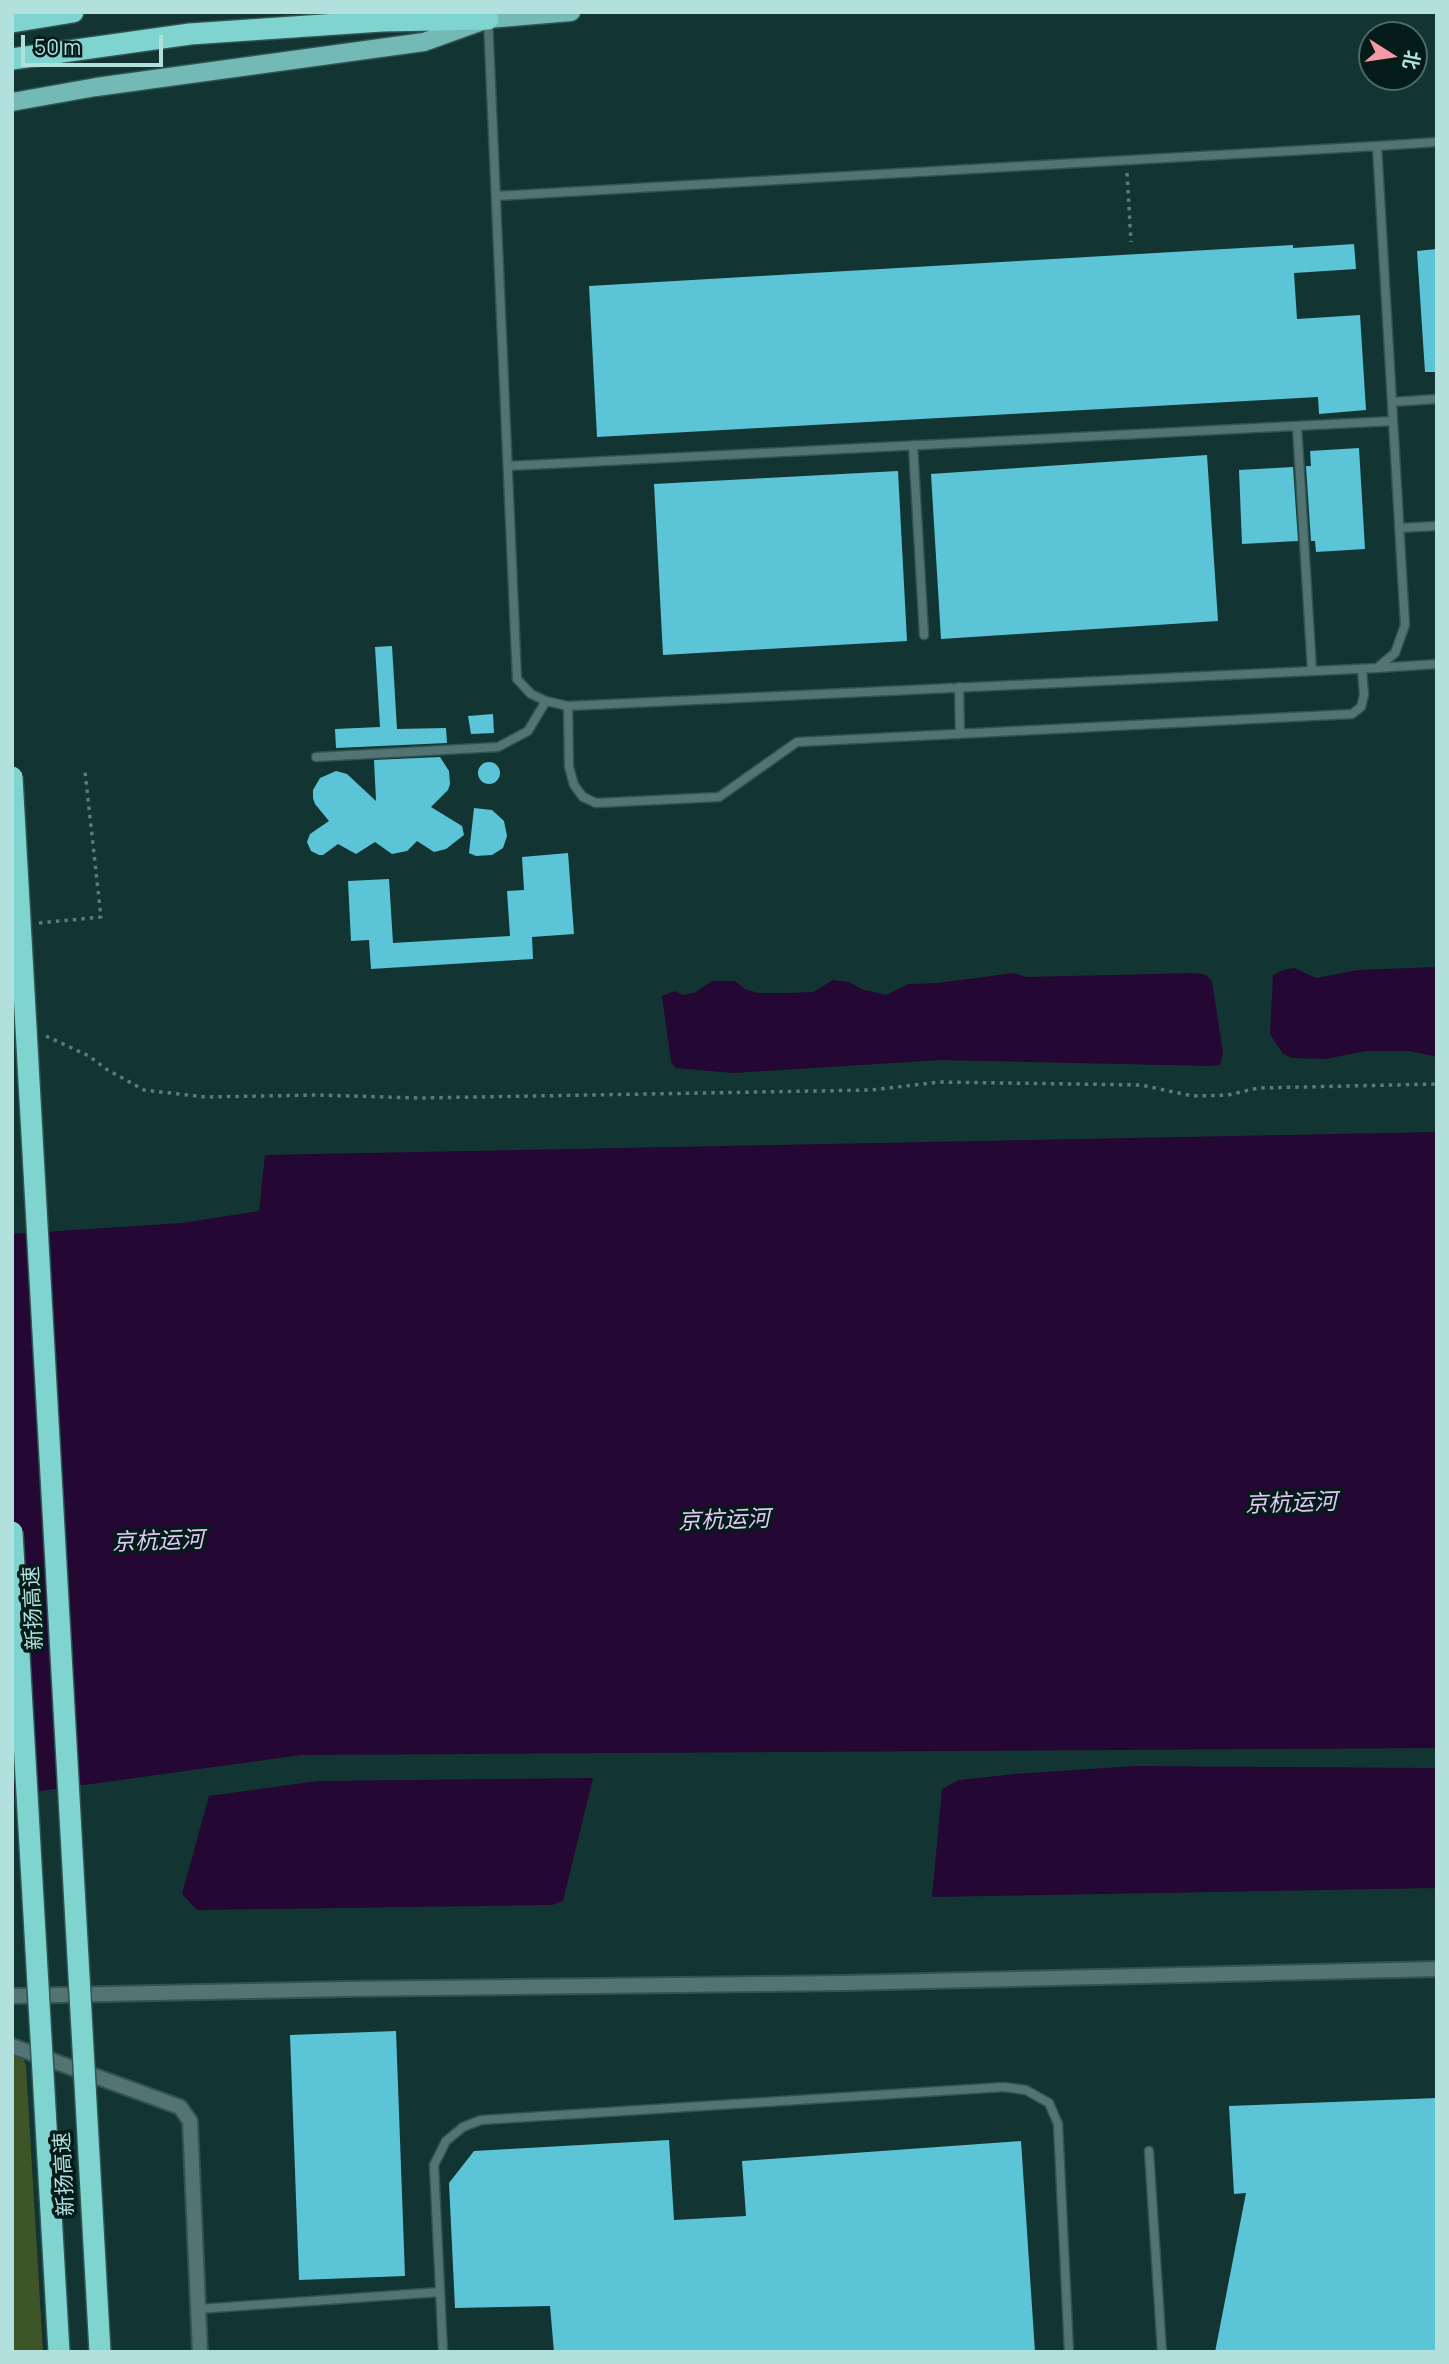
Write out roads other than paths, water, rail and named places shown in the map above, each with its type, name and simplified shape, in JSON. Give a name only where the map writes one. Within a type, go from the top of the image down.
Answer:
[{"type":"highway","points":[[12,22],[73,12]]},
{"type":"highway","points":[[12,59],[190,34],[369,22],[488,19]]},
{"type":"highway","name":"新扬高速","points":[[12,777],[100,2352]]},
{"type":"highway","name":"新扬高速","points":[[12,1532],[59,2352]]},
{"type":"main road","points":[[12,102],[424,42],[488,19],[571,12]]},
{"type":"street","points":[[12,1996],[844,1983],[1437,1969]]},
{"type":"street","points":[[12,2046],[180,2107],[190,2121],[200,2352]]},
{"type":"lane","points":[[488,19],[517,679],[531,694],[568,706],[1437,664]]},
{"type":"lane","points":[[496,196],[1437,142]]},
{"type":"lane","points":[[1377,146],[1405,625],[1395,653],[1377,668]]},
{"type":"lane","points":[[1392,402],[1437,399]]},
{"type":"lane","points":[[508,466],[1393,421]]},
{"type":"lane","points":[[1297,426],[1312,671]]},
{"type":"lane","points":[[912,445],[924,635]]},
{"type":"lane","points":[[1399,528],[1437,526]]},
{"type":"lane","points":[[568,706],[569,767],[574,785],[583,797],[596,803],[719,797],[797,742],[1352,714],[1361,707],[1364,695],[1362,669]]},
{"type":"lane","points":[[959,687],[960,734]]},
{"type":"lane","points":[[316,757],[498,747],[528,731],[546,701]]},
{"type":"lane","points":[[443,2352],[434,2165],[446,2141],[463,2127],[481,2120],[1003,2087],[1026,2090],[1049,2103],[1058,2124],[1069,2352]]},
{"type":"lane","points":[[1149,2151],[1162,2352]]},
{"type":"lane","points":[[198,2309],[440,2292]]},
{"type":"water","points":[[1437,967],[1437,1057],[1410,1051],[1366,1051],[1325,1059],[1292,1058],[1283,1054],[1270,1034],[1273,975],[1283,970],[1294,968],[1316,978],[1358,970]]},
{"type":"water","points":[[1014,973],[1027,977],[1196,973],[1206,975],[1212,981],[1223,1053],[1220,1065],[941,1060],[733,1073],[676,1068],[671,1062],[662,996],[675,991],[683,995],[694,993],[712,981],[735,981],[745,989],[758,993],[788,993],[813,992],[833,980],[849,982],[861,989],[886,995],[908,984],[938,983]]},
{"type":"water","name":"京杭运河","points":[[1437,1132],[1437,1748],[301,1755],[12,1795],[12,1234],[182,1223],[259,1211],[265,1155]]},
{"type":"water","points":[[1135,1766],[1437,1768],[1437,1888],[932,1897],[942,1789],[959,1780]]},
{"type":"water","points":[[593,1778],[563,1901],[552,1905],[197,1910],[182,1894],[209,1796],[318,1781]]}]
